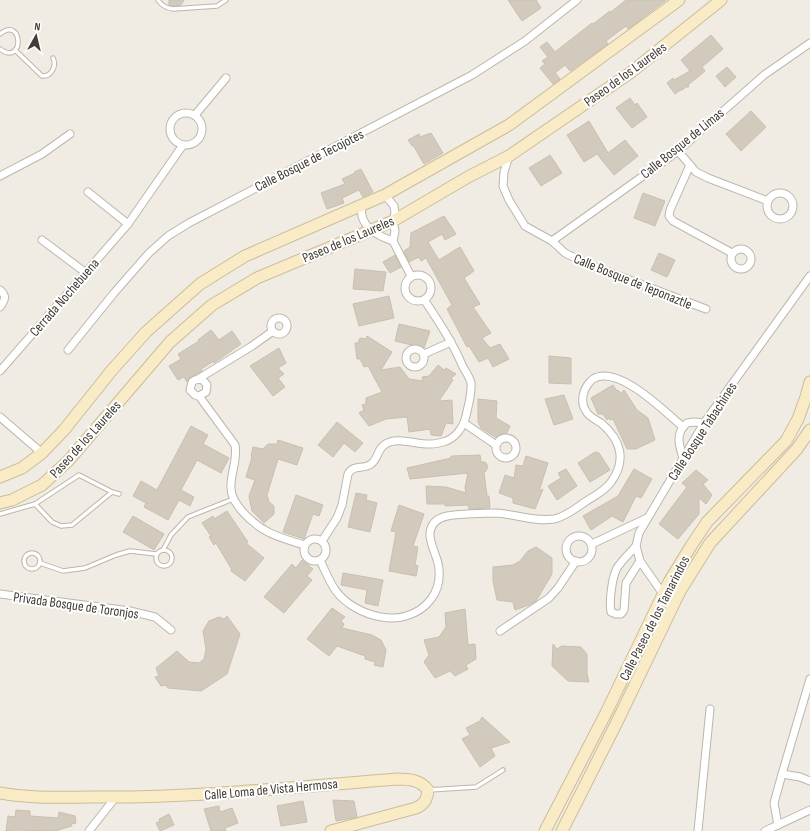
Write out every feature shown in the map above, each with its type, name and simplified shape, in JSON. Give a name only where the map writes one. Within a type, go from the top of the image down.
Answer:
[{"type":"main road","name":"Paseo de los Laureles","points":[[0,477],[22,468],[42,453],[64,430],[112,370],[146,332],[200,284],[245,256],[385,195],[509,124],[679,0]]},
{"type":"main road","name":"Paseo de los Laureles","points":[[0,503],[12,500],[42,485],[69,460],[170,342],[212,305],[256,278],[393,221],[468,177],[509,156],[630,73],[721,0]]},
{"type":"main road","name":"Calle Paseo de los Tamarindos","points":[[545,831],[606,713],[663,594],[691,546],[707,522],[786,441],[798,419],[810,382]]},
{"type":"main road","name":"Calle Paseo de los Tamarindos","points":[[562,831],[618,720],[680,590],[710,544],[797,449],[810,430]]},
{"type":"main road","points":[[606,713],[618,720]]},
{"type":"main road","name":"Calle Loma de Vista Hermosa","points":[[0,793],[21,797],[115,798],[179,796],[397,779],[416,781],[424,785],[428,790]]},
{"type":"main road","points":[[331,831],[416,808],[426,801],[428,790]]},
{"type":"street","name":"Calle Bosque de Tecojotes","points":[[68,350],[114,293],[149,253],[168,236],[189,223],[472,75],[524,41],[577,0]]},
{"type":"street","name":"Calle Bosque de Limas","points":[[552,241],[678,151],[764,76],[810,43]]},
{"type":"street","points":[[195,115],[226,78]]},
{"type":"street","points":[[180,114],[195,115],[202,123],[202,133],[200,138],[193,144],[183,145],[174,140],[170,131],[170,126],[176,117],[180,114]]},
{"type":"street","points":[[0,176],[42,154],[70,134]]},
{"type":"street","name":"Cerrada Nochebuena","points":[[0,370],[128,224],[183,145]]},
{"type":"street","points":[[678,151],[696,172],[768,201]]},
{"type":"street","name":"Calle Bosque de Teponaztle","points":[[509,156],[504,172],[503,186],[508,200],[526,226],[552,241],[565,253],[590,265],[706,309]]},
{"type":"street","points":[[690,165],[670,210],[669,216],[673,221],[732,253]]},
{"type":"street","points":[[88,192],[128,224]]},
{"type":"street","points":[[385,195],[394,206],[394,241],[411,276]]},
{"type":"street","points":[[362,206],[360,212],[366,225],[382,238],[394,241]]},
{"type":"street","points":[[42,240],[86,273]]},
{"type":"street","points":[[422,275],[430,281],[432,292],[425,300],[414,302],[406,295],[404,284],[411,276],[422,275]]},
{"type":"street","name":"Calle Bosque Tabachines","points":[[636,546],[639,533],[647,518],[704,423],[810,276]]},
{"type":"street","points":[[0,290],[5,296],[5,300],[0,307]]},
{"type":"street","points":[[322,541],[337,518],[342,505],[350,470],[355,467],[371,464],[376,458],[379,450],[391,442],[402,441],[431,444],[444,442],[457,435],[464,423],[469,404],[471,383],[452,342],[425,300]]},
{"type":"street","points":[[273,331],[252,346],[192,382],[190,390],[195,395],[199,396],[235,445],[236,458],[231,487],[233,499],[249,519],[262,530],[304,546]]},
{"type":"street","points":[[424,354],[452,342]]},
{"type":"street","points":[[320,560],[335,592],[348,604],[365,613],[387,618],[406,617],[422,608],[433,598],[439,585],[439,569],[430,535],[432,526],[437,520],[448,516],[496,513],[532,519],[555,519],[571,511],[608,486],[618,473],[620,457],[618,445],[614,435],[586,412],[582,400],[585,388],[592,379],[605,375],[619,378],[635,387],[683,427]]},
{"type":"street","points":[[198,379],[205,382],[207,389],[206,392],[199,396]]},
{"type":"street","points":[[0,417],[42,453]]},
{"type":"street","points":[[683,458],[679,443],[680,432],[683,427],[687,422],[704,423]]},
{"type":"street","points":[[464,423],[496,445]]},
{"type":"street","points":[[592,544],[647,518]]},
{"type":"street","points":[[579,535],[583,536],[592,544],[592,552],[588,559],[580,562],[569,556],[566,549],[571,538],[579,535]]},
{"type":"street","points":[[316,538],[322,541],[326,547],[325,555],[320,560],[313,561],[307,558],[304,552],[304,546],[309,540],[316,538]]},
{"type":"street","points":[[636,546],[640,561],[663,594]]},
{"type":"street","points":[[636,546],[617,568],[613,580],[610,607],[611,612],[621,614],[624,610],[626,582],[640,561]]},
{"type":"street","points":[[500,631],[549,598],[558,588],[576,561]]},
{"type":"street","name":"Privada Bosque de Toronjos","points":[[0,594],[130,611],[155,617],[171,630]]},
{"type":"street","points":[[778,825],[774,803],[810,679]]},
{"type":"street","points":[[698,831],[710,709]]},
{"type":"street","points":[[782,774],[800,777],[810,781]]},
{"type":"street","points":[[89,831],[115,798]]},
{"type":"street","points":[[765,831],[810,810]]},
{"type":"lane","points":[[158,0],[162,6],[173,9],[217,6],[226,0]]},
{"type":"lane","points":[[0,34],[7,30],[13,31],[19,40],[18,46],[15,50],[4,52],[0,49]]},
{"type":"lane","points":[[15,50],[42,76],[50,74],[55,65],[53,58]]},
{"type":"lane","points":[[0,514],[35,504],[79,476],[119,494]]},
{"type":"lane","points":[[35,504],[52,522],[61,526],[72,525],[112,492]]},
{"type":"lane","points":[[163,550],[171,535],[188,517],[233,499]]},
{"type":"lane","points":[[40,563],[63,571],[85,568],[116,554],[130,550],[156,554],[159,551],[167,550],[171,553],[171,561],[165,566],[160,565],[156,559],[156,554]]},
{"type":"lane","points":[[34,552],[39,557],[40,563],[36,568],[29,569],[24,565],[24,558],[28,553],[34,552]]},
{"type":"lane","points":[[428,790],[476,787],[503,770]]},
{"type":"building","points":[[169,0],[184,0],[181,5],[173,6],[169,5]]},
{"type":"building","points":[[508,0],[536,0],[541,8],[522,21]]},
{"type":"building","points":[[626,0],[666,0],[628,29],[626,26],[606,41],[608,44],[570,71],[565,65],[555,73],[560,79],[553,84],[540,68],[545,64],[542,61],[548,57],[540,47],[547,42],[555,52],[592,23],[593,24],[610,11],[611,12]]},
{"type":"building","points":[[711,35],[723,49],[702,67],[705,71],[688,85],[689,87],[685,87],[675,94],[667,83],[673,78],[674,80],[690,71],[681,60]]},
{"type":"building","points":[[727,67],[736,77],[725,87],[716,76]]},
{"type":"building","points":[[630,98],[635,105],[637,103],[647,117],[632,128],[616,108]]},
{"type":"building","points":[[751,111],[766,127],[741,151],[726,134]]},
{"type":"building","points":[[589,121],[608,153],[625,140],[638,156],[614,175],[597,154],[584,162],[567,135]]},
{"type":"building","points":[[431,133],[443,153],[424,164],[413,145],[412,146],[408,140],[419,134],[420,137]]},
{"type":"building","points":[[550,155],[562,173],[541,186],[529,168]]},
{"type":"building","points":[[361,169],[373,192],[363,197],[359,190],[342,198],[344,203],[327,209],[321,193],[345,184],[342,179]]},
{"type":"building","points":[[643,193],[665,201],[655,226],[634,218]]},
{"type":"building","points":[[444,216],[456,234],[445,240],[442,234],[428,242],[439,260],[460,247],[474,271],[464,278],[480,304],[473,307],[491,333],[482,338],[490,348],[500,344],[509,359],[493,367],[488,358],[479,362],[469,346],[467,347],[447,309],[452,305],[426,258],[421,261],[419,257],[409,262],[404,251],[410,247],[411,233]]},
{"type":"building","points":[[659,253],[675,260],[667,277],[651,270]]},
{"type":"building","points":[[395,255],[401,267],[390,273],[383,262]]},
{"type":"building","points":[[355,269],[386,272],[383,291],[353,289]]},
{"type":"building","points":[[389,296],[394,318],[359,326],[353,304]]},
{"type":"building","points":[[399,324],[430,331],[424,348],[395,341]]},
{"type":"building","points":[[211,330],[219,340],[232,331],[241,344],[214,363],[214,361],[201,369],[202,371],[189,378],[187,382],[184,377],[178,380],[169,366],[181,359],[178,354],[199,341],[198,340]]},
{"type":"building","points":[[367,336],[392,352],[381,370],[400,367],[409,379],[423,381],[422,377],[429,376],[438,365],[444,370],[446,368],[456,374],[451,378],[453,380],[439,401],[452,400],[453,424],[446,423],[441,436],[431,435],[430,429],[409,432],[407,417],[386,419],[369,426],[359,413],[364,410],[362,405],[366,404],[366,398],[382,392],[368,366],[364,367],[360,359],[357,359],[355,343],[358,343],[360,338],[366,339]]},
{"type":"building","points":[[279,348],[286,363],[278,368],[284,374],[278,378],[285,387],[273,396],[250,366]]},
{"type":"building","points":[[549,356],[571,358],[571,384],[549,383]]},
{"type":"building","points":[[613,385],[617,391],[618,390],[621,393],[624,390],[637,410],[648,418],[655,440],[636,449],[627,449],[613,419],[610,420],[609,418],[607,420],[603,414],[598,414],[591,398]]},
{"type":"building","points":[[564,395],[573,419],[554,425],[545,399]]},
{"type":"building","points":[[478,399],[497,401],[496,418],[510,426],[503,442],[481,428],[478,422]]},
{"type":"building","points":[[337,422],[363,443],[355,452],[344,443],[333,457],[318,445]]},
{"type":"building","points":[[191,426],[208,435],[203,444],[229,458],[221,473],[197,460],[181,490],[194,497],[190,506],[179,500],[168,520],[144,507],[146,503],[133,496],[141,481],[157,490]]},
{"type":"building","points":[[278,440],[303,448],[297,465],[278,459],[267,495],[269,502],[274,506],[274,514],[264,523],[252,511],[249,496],[255,480],[246,477],[252,457],[253,447],[263,449],[268,444],[277,444]]},
{"type":"building","points":[[595,452],[599,453],[610,470],[590,482],[578,463]]},
{"type":"building","points":[[480,455],[481,462],[485,462],[488,466],[484,472],[490,508],[469,509],[468,505],[445,506],[445,504],[427,504],[426,486],[446,487],[466,493],[465,488],[468,473],[410,479],[407,468],[451,458],[451,456]]},
{"type":"building","points":[[526,456],[548,463],[539,491],[543,489],[535,509],[513,503],[513,498],[499,493],[505,475],[514,478],[516,465],[523,466]]},
{"type":"building","points":[[566,469],[577,486],[557,500],[548,486],[561,478],[558,473]]},
{"type":"building","points":[[634,469],[652,479],[641,498],[636,496],[623,522],[612,516],[591,530],[583,516],[618,496]]},
{"type":"building","points":[[696,470],[708,480],[703,484],[712,495],[706,504],[699,498],[699,514],[678,539],[659,524],[687,487],[682,483]]},
{"type":"building","points":[[356,493],[367,495],[366,500],[377,503],[370,532],[348,527]]},
{"type":"building","points":[[296,495],[323,505],[319,516],[313,514],[304,539],[283,532]]},
{"type":"building","points":[[399,505],[424,514],[413,546],[418,547],[415,565],[418,566],[416,576],[389,571],[396,532],[391,531]]},
{"type":"building","points":[[227,511],[248,542],[246,543],[264,558],[245,581],[231,571],[232,570],[216,543],[214,545],[209,537],[211,536],[202,523],[213,516],[214,519]]},
{"type":"building","points":[[133,516],[164,534],[154,550],[123,532]]},
{"type":"building","points":[[536,547],[552,558],[552,574],[536,601],[515,610],[513,602],[497,600],[493,581],[493,567],[513,565],[520,561],[528,551]]},
{"type":"building","points":[[302,560],[313,569],[307,576],[312,580],[284,613],[264,597],[292,564],[296,568]]},
{"type":"building","points":[[343,573],[383,580],[378,606],[365,603],[367,590],[341,585]]},
{"type":"building","points":[[332,608],[345,617],[341,621],[344,624],[342,628],[372,635],[381,640],[386,650],[383,667],[374,665],[375,662],[365,659],[365,656],[337,646],[329,656],[307,639]]},
{"type":"building","points":[[465,609],[468,645],[475,644],[476,659],[466,665],[468,669],[455,676],[450,671],[435,678],[424,662],[429,655],[424,640],[439,637],[446,627],[445,613]]},
{"type":"building","points":[[227,616],[240,634],[227,674],[201,691],[168,688],[165,685],[161,686],[155,677],[159,676],[156,668],[177,651],[189,662],[199,663],[204,659],[206,649],[203,631],[209,621],[219,617],[224,619]]},
{"type":"building","points":[[553,644],[557,649],[562,646],[581,647],[587,654],[587,674],[589,682],[568,681],[552,666]]},
{"type":"building","points":[[482,717],[510,742],[491,748],[495,756],[480,767],[462,739],[470,735],[466,728],[480,721]]},
{"type":"building","points":[[333,800],[354,801],[357,817],[336,821]]},
{"type":"building","points":[[303,801],[307,822],[281,826],[277,806]]},
{"type":"building","points":[[219,806],[220,812],[232,808],[238,823],[225,828],[226,831],[211,831],[204,809]]},
{"type":"building","points":[[16,810],[30,811],[30,816],[58,818],[59,812],[75,816],[76,823],[71,824],[72,826],[58,830],[59,831],[6,831],[8,816],[15,817]]},
{"type":"building","points":[[169,814],[174,825],[160,831],[156,823],[160,821],[159,819]]}]
